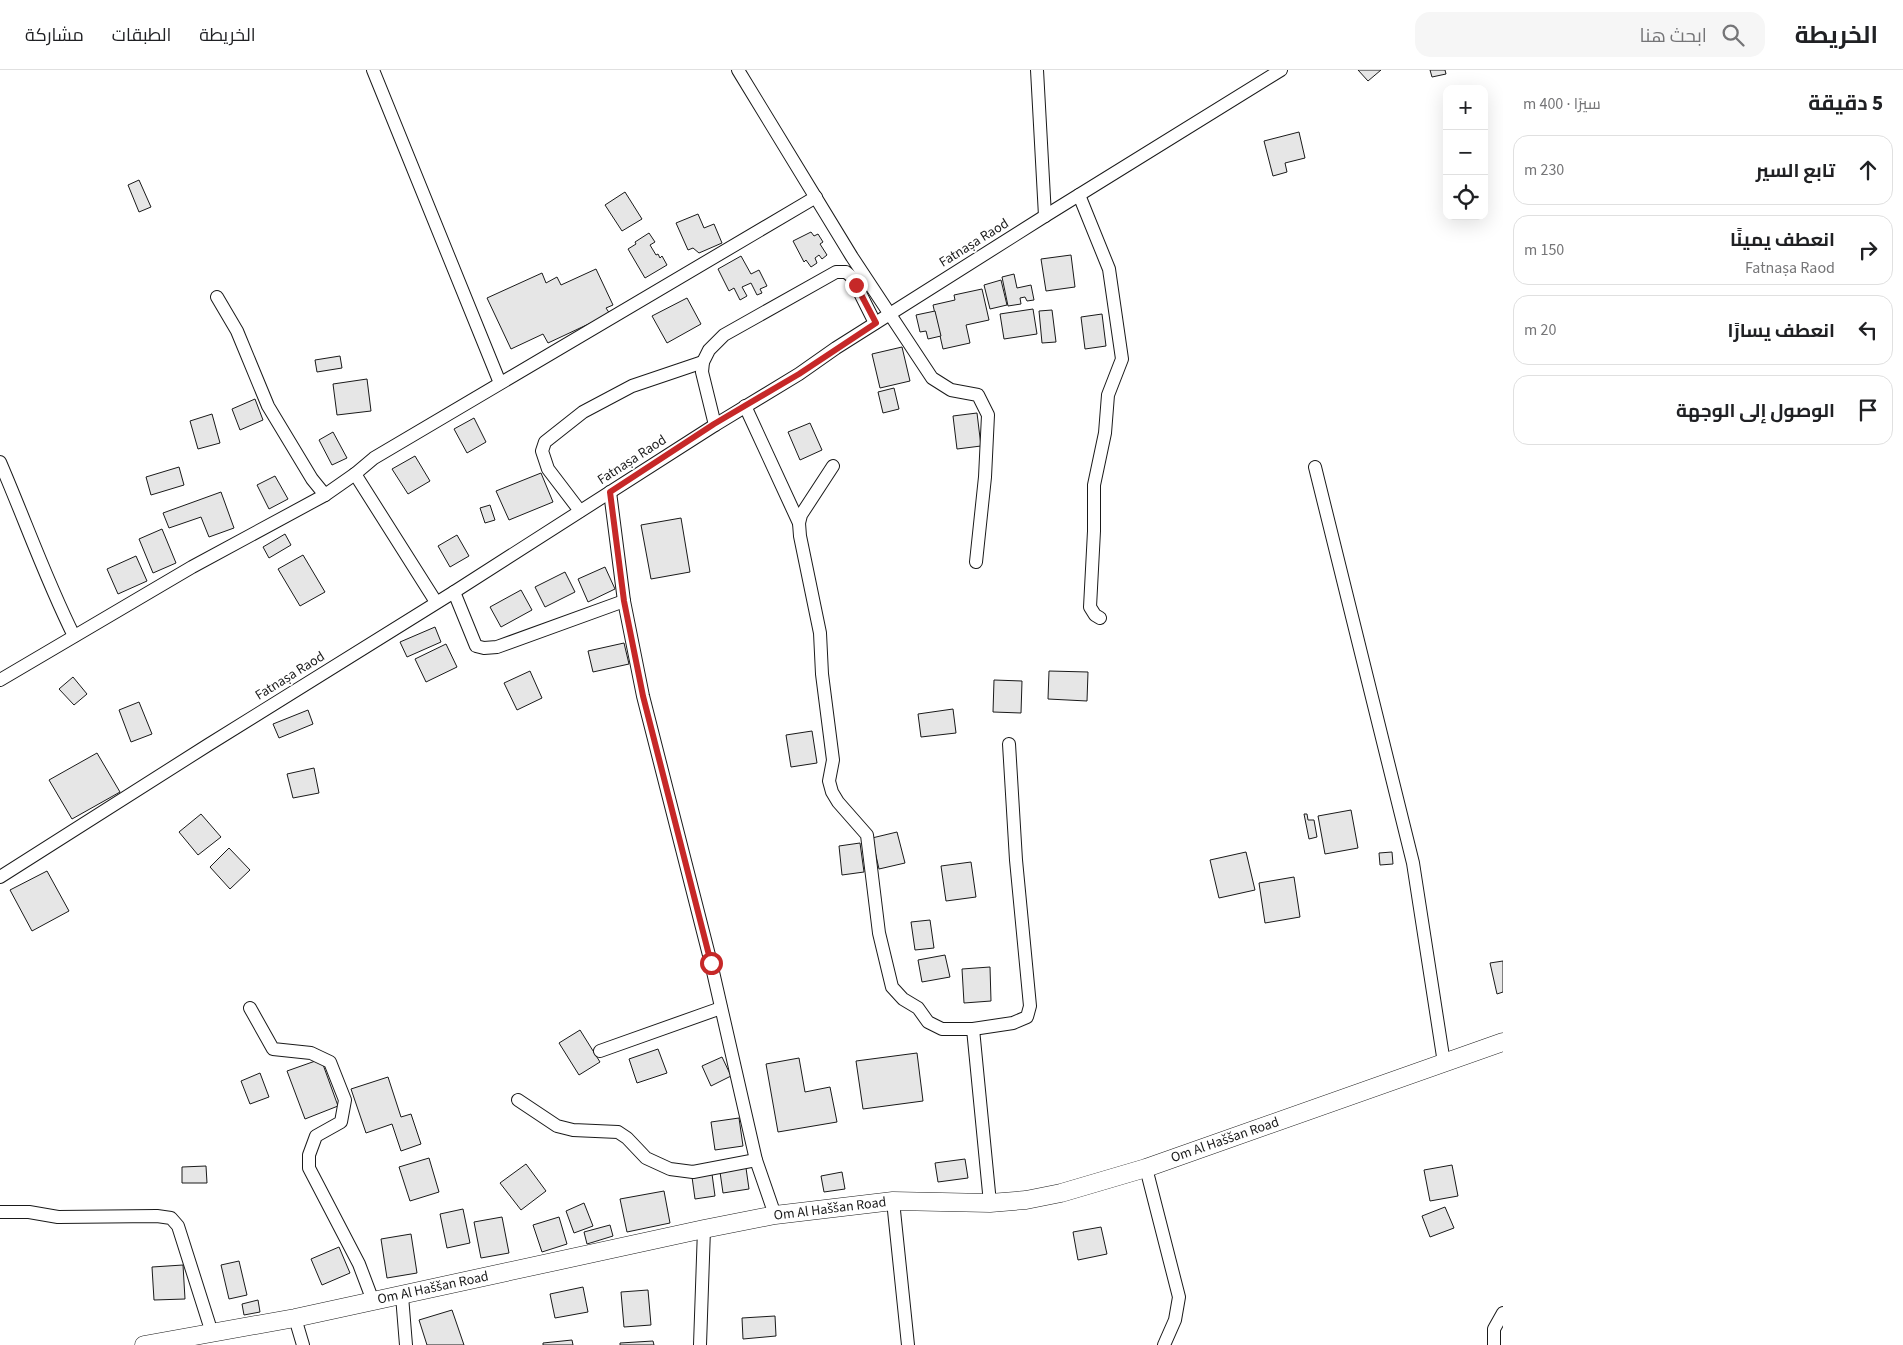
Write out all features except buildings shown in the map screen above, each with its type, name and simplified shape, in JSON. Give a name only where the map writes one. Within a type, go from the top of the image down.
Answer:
[{"type":"street","points":[[373,70],[500,383]]},
{"type":"street","points":[[738,70],[890,315],[932,378],[951,390],[978,395],[988,415],[985,477],[976,562]]},
{"type":"street","points":[[1037,70],[1045,216]]},
{"type":"street","name":"Fatnaṣa Raod","points":[[0,877],[454,592],[714,424],[799,374],[1079,194],[1281,70]]},
{"type":"street","points":[[1079,194],[1109,269],[1122,359],[1108,395],[1105,433],[1094,485],[1094,531],[1090,607],[1094,615],[1100,618]]},
{"type":"street","points":[[0,680],[192,567],[325,495],[374,458],[816,197]]},
{"type":"street","points":[[714,424],[702,372],[703,362],[709,350],[724,335],[836,272],[846,272],[852,277],[876,323]]},
{"type":"street","points":[[217,297],[238,331],[272,413],[312,478],[325,495]]},
{"type":"street","points":[[580,511],[548,469],[542,451],[545,442],[583,412],[632,386],[703,362]]},
{"type":"street","points":[[745,406],[799,523]]},
{"type":"street","points":[[0,462],[52,592],[74,636]]},
{"type":"street","points":[[833,466],[801,515],[799,523],[820,633],[822,674],[833,760],[829,780],[835,797],[867,836],[879,933],[892,987],[903,999],[918,1008],[928,1022],[942,1029],[973,1029],[1013,1023],[1027,1017],[1030,1006],[1016,860],[1009,744]]},
{"type":"street","points":[[1315,467],[1413,863],[1444,1063]]},
{"type":"street","points":[[355,474],[436,602]]},
{"type":"street","points":[[610,492],[624,601],[643,696],[722,1008],[756,1160],[775,1215]]},
{"type":"street","points":[[454,592],[476,646],[484,648],[497,647],[624,601]]},
{"type":"street","points":[[250,1008],[273,1049],[312,1053],[330,1062],[345,1100],[341,1122],[316,1136],[309,1155],[309,1168],[359,1264],[373,1301]]},
{"type":"street","points":[[600,1051],[722,1008]]},
{"type":"street","points":[[973,1029],[990,1203]]},
{"type":"street","name":"Om Al Haššan Road","points":[[150,1344],[296,1318],[775,1215],[893,1201],[990,1203],[1026,1200],[1061,1193],[1146,1168],[1503,1042]]},
{"type":"street","points":[[518,1100],[557,1126],[573,1130],[618,1132],[628,1138],[646,1158],[670,1169],[693,1172],[756,1160]]},
{"type":"street","points":[[1146,1168],[1179,1297],[1175,1320],[1164,1345]]},
{"type":"street","points":[[893,1201],[908,1345]]},
{"type":"street","points":[[0,1212],[29,1212],[58,1217],[157,1216],[171,1218],[178,1226],[212,1333]]},
{"type":"street","points":[[700,1345],[704,1229]]},
{"type":"street","points":[[402,1296],[406,1345]]},
{"type":"street","points":[[1494,1345],[1494,1329],[1503,1313]]},
{"type":"street","points":[[296,1318],[303,1345]]},
{"type":"route","points":[[711,963],[643,696],[624,601],[610,492],[714,424],[799,374],[876,323],[856,285]]}]
